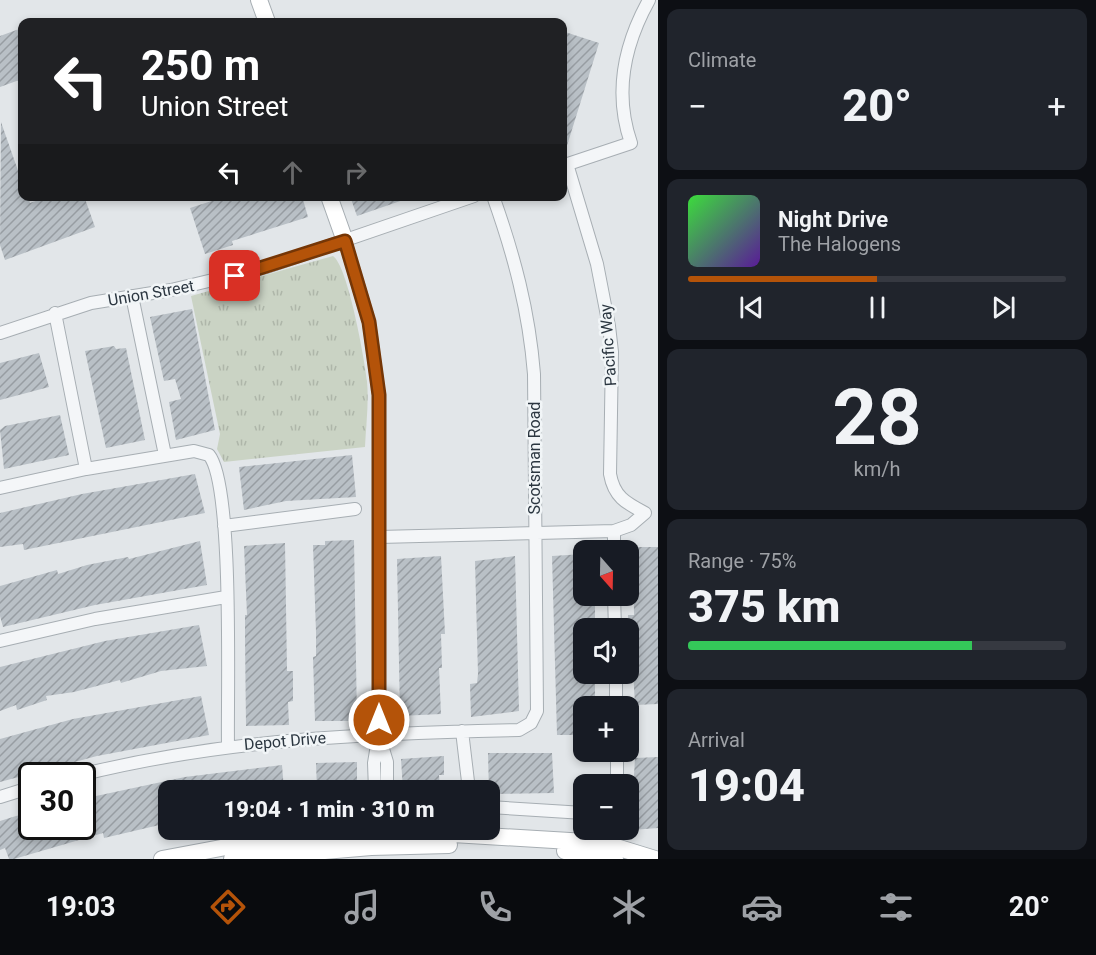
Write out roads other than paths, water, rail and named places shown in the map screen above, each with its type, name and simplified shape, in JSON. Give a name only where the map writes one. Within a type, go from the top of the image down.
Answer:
[{"type":"street","points":[[259,0],[266,18]]},
{"type":"street","points":[[567,164],[631,143],[623,116],[623,70],[633,34],[649,0]]},
{"type":"street","name":"Pacific Way","points":[[567,171],[594,254],[609,326],[612,351],[610,474],[613,490],[621,500],[645,513],[631,525],[614,531]]},
{"type":"street","points":[[331,201],[369,322],[379,395],[379,733],[374,763],[375,780]]},
{"type":"street","name":"Union Street","points":[[0,333],[55,313],[219,280],[267,267],[460,201]]},
{"type":"street","name":"Scotsman Road","points":[[495,201],[519,274],[532,341],[537,711],[531,723]]},
{"type":"street","points":[[132,296],[165,455]]},
{"type":"street","points":[[55,313],[87,469]]},
{"type":"street","points":[[0,488],[165,455],[194,451],[209,455],[217,469],[224,526],[228,746]]},
{"type":"street","points":[[224,526],[355,509]]},
{"type":"street","points":[[379,537],[614,531],[614,540]]},
{"type":"street","points":[[0,641],[95,620],[226,597]]},
{"type":"street","name":"Depot Drive","points":[[96,772],[228,746],[379,733],[519,730],[531,723]]},
{"type":"street","points":[[462,731],[468,780]]},
{"type":"street","points":[[379,733],[387,762],[387,780]]},
{"type":"street","points":[[0,797],[18,791]]},
{"type":"street","points":[[500,808],[573,812]]},
{"type":"street","points":[[162,859],[226,847],[362,840]]},
{"type":"street","points":[[232,859],[374,840]]},
{"type":"street","points":[[496,840],[655,859]]}]
